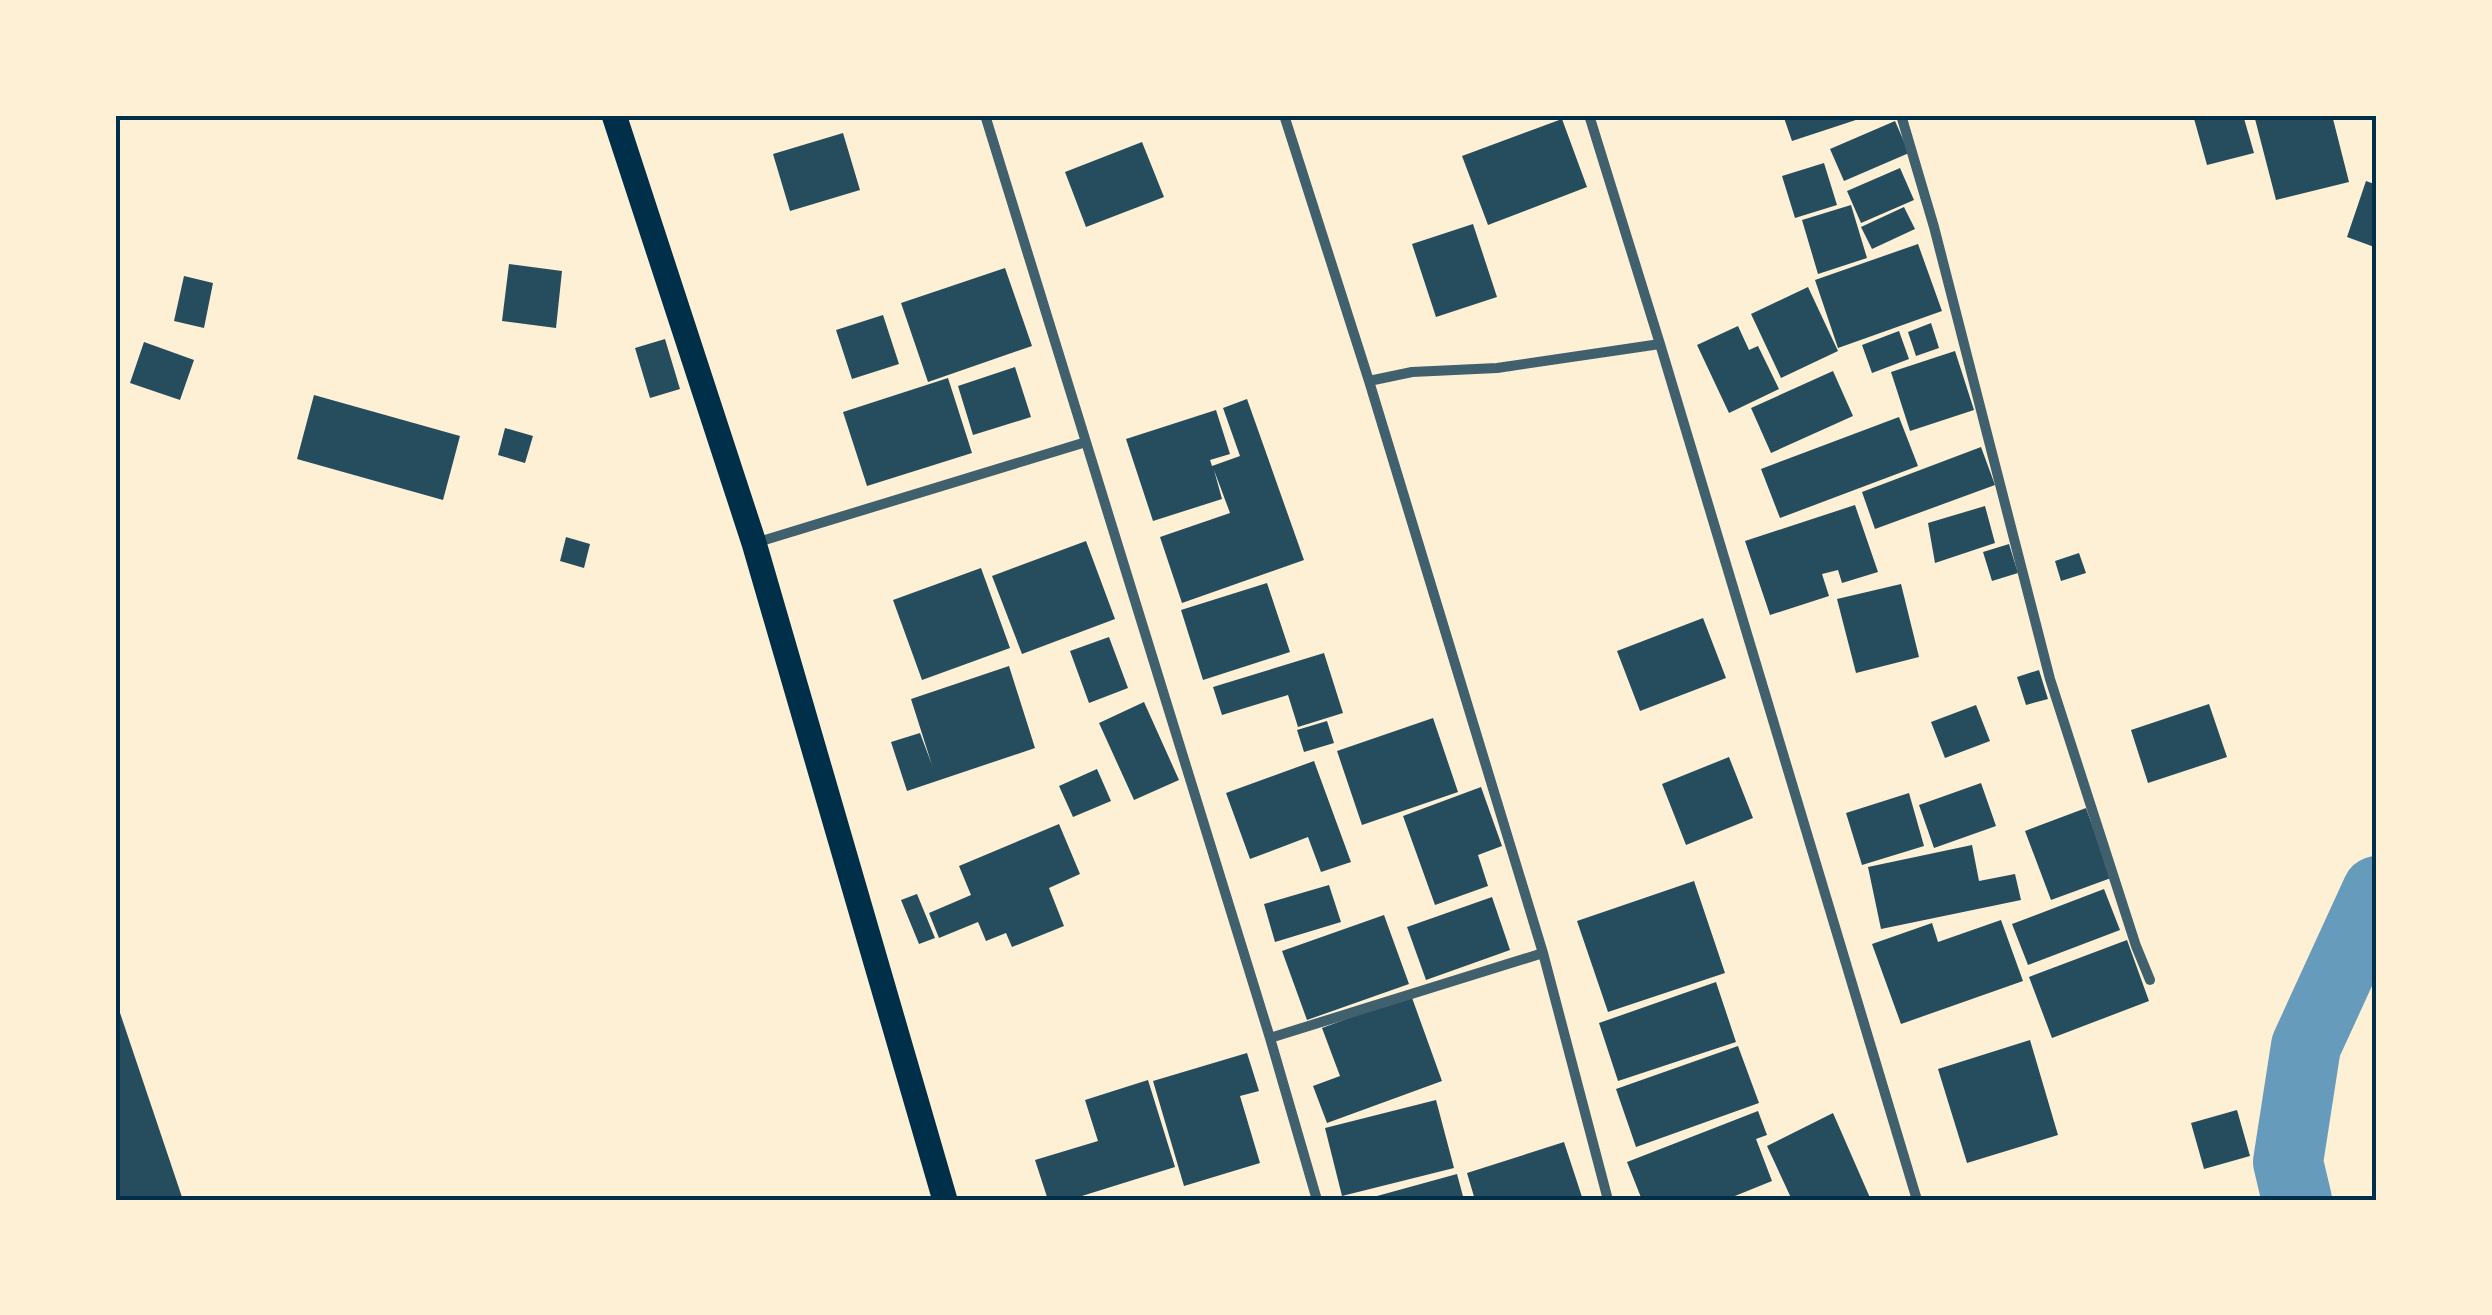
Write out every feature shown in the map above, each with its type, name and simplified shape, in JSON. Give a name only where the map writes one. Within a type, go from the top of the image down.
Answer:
[{"type":"main road","points":[[614,115],[754,544],[945,1200]]},
{"type":"street","points":[[985,115],[1270,1038],[1316,1200]]},
{"type":"street","points":[[1284,115],[1370,380],[1543,953],[1608,1200]]},
{"type":"street","points":[[1589,115],[1918,1200]]},
{"type":"street","points":[[1901,115],[1939,246],[2050,679],[2150,980]]},
{"type":"street","points":[[1370,380],[1412,372],[1497,368],[1660,344]]},
{"type":"street","points":[[754,544],[1086,442]]},
{"type":"street","points":[[1270,1038],[1543,953]]},
{"type":"building","points":[[1783,115],[1868,115],[1868,116],[1792,141]]},
{"type":"building","points":[[2193,115],[2243,115],[2254,153],[2207,165]]},
{"type":"building","points":[[2254,115],[2332,115],[2349,182],[2276,200]]},
{"type":"building","points":[[1562,119],[1587,187],[1488,225],[1462,156]]},
{"type":"building","points":[[1895,121],[1909,153],[1844,181],[1830,149]]},
{"type":"building","points":[[843,133],[860,190],[790,211],[773,154]]},
{"type":"building","points":[[1142,142],[1164,197],[1086,227],[1065,172]]},
{"type":"building","points":[[1824,163],[1837,205],[1795,218],[1782,176]]},
{"type":"building","points":[[1900,168],[1914,200],[1861,223],[1847,191]]},
{"type":"building","points":[[2366,181],[2377,185],[2377,248],[2347,237]]},
{"type":"building","points":[[1851,205],[1867,258],[1818,274],[1802,220]]},
{"type":"building","points":[[1904,207],[1915,229],[1872,249],[1861,227]]},
{"type":"building","points":[[1473,224],[1497,297],[1436,317],[1412,244]]},
{"type":"building","points":[[1918,244],[1942,311],[1838,348],[1815,280]]},
{"type":"building","points":[[509,264],[562,271],[556,328],[502,321]]},
{"type":"building","points":[[1005,268],[1032,346],[928,382],[901,303]]},
{"type":"building","points":[[184,276],[213,283],[204,328],[174,321]]},
{"type":"building","points":[[1808,287],[1838,351],[1781,378],[1751,314]]},
{"type":"building","points":[[883,315],[899,364],[852,379],[836,330]]},
{"type":"building","points":[[1931,323],[1939,348],[1916,356],[1908,332]]},
{"type":"building","points":[[1738,326],[1749,350],[1758,346],[1779,389],[1729,413],[1697,345]]},
{"type":"building","points":[[1899,331],[1909,359],[1872,373],[1862,345]]},
{"type":"building","points":[[665,339],[680,389],[650,398],[635,348]]},
{"type":"building","points":[[144,342],[194,360],[180,400],[130,383]]},
{"type":"building","points":[[1955,351],[1974,410],[1910,431],[1891,372]]},
{"type":"building","points":[[1015,367],[1031,417],[973,435],[958,386]]},
{"type":"building","points":[[1833,371],[1853,416],[1771,453],[1751,408]]},
{"type":"building","points":[[948,378],[972,453],[867,486],[843,412]]},
{"type":"building","points":[[314,395],[460,436],[443,500],[297,459]]},
{"type":"building","points":[[1247,399],[1304,560],[1182,603],[1160,537],[1230,513],[1214,470],[1222,499],[1153,521],[1126,439],[1216,410],[1230,454],[1210,460],[1212,466],[1240,456],[1223,408]]},
{"type":"building","points":[[1899,417],[1918,466],[1780,518],[1761,469]]},
{"type":"building","points":[[505,428],[533,436],[525,463],[498,455]]},
{"type":"building","points":[[1981,447],[1995,485],[1875,529],[1862,492]]},
{"type":"building","points":[[1855,505],[1878,572],[1842,583],[1838,570],[1822,574],[1829,596],[1770,615],[1745,541]]},
{"type":"building","points":[[1985,506],[1995,543],[1935,563],[1928,523]]},
{"type":"building","points":[[566,537],[590,544],[584,568],[560,561]]},
{"type":"building","points":[[1086,541],[1115,619],[1022,654],[992,576]]},
{"type":"building","points":[[2009,544],[2018,573],[1992,581],[1983,552]]},
{"type":"building","points":[[2079,553],[2086,573],[2061,581],[2055,561]]},
{"type":"building","points":[[981,568],[1010,648],[922,680],[893,600]]},
{"type":"building","points":[[1267,583],[1290,652],[1203,680],[1181,610]]},
{"type":"building","points":[[1901,584],[1919,657],[1856,673],[1837,599]]},
{"type":"building","points":[[1703,618],[1726,678],[1640,711],[1617,651]]},
{"type":"building","points":[[1109,637],[1128,688],[1089,703],[1070,651]]},
{"type":"building","points":[[1324,653],[1343,713],[1298,727],[1288,695],[1222,715],[1213,687]]},
{"type":"building","points":[[1009,666],[1035,748],[907,791],[891,742],[920,733],[932,765],[911,699]]},
{"type":"building","points":[[2039,670],[2048,699],[2026,705],[2017,677]]},
{"type":"building","points":[[1144,702],[1179,780],[1134,800],[1099,723]]},
{"type":"building","points":[[2209,704],[2227,757],[2148,783],[2131,730]]},
{"type":"building","points":[[1976,705],[1990,741],[1945,758],[1931,722]]},
{"type":"building","points":[[1433,718],[1458,792],[1362,825],[1337,751]]},
{"type":"building","points":[[1327,721],[1334,743],[1304,752],[1297,730]]},
{"type":"building","points":[[1729,757],[1753,818],[1686,845],[1662,784]]},
{"type":"building","points":[[1314,761],[1351,862],[1321,872],[1308,837],[1250,859],[1226,793]]},
{"type":"building","points":[[1097,769],[1111,801],[1073,817],[1059,786]]},
{"type":"building","points":[[1981,783],[1996,826],[1934,848],[1919,805]]},
{"type":"building","points":[[1481,787],[1502,846],[1478,855],[1488,886],[1435,905],[1403,816]]},
{"type":"building","points":[[1909,793],[1924,846],[1862,865],[1846,813]]},
{"type":"building","points":[[2086,808],[2111,878],[2051,900],[2025,831]]},
{"type":"building","points":[[1059,824],[1080,874],[1049,888],[1064,926],[1012,947],[1006,933],[986,941],[978,922],[939,938],[929,913],[971,895],[959,866]]},
{"type":"building","points":[[1972,845],[1979,881],[2015,874],[2021,900],[1881,929],[1868,867]]},
{"type":"building","points":[[1694,881],[1725,973],[1608,1012],[1577,921]]},
{"type":"building","points":[[1329,885],[1341,922],[1275,942],[1264,904]]},
{"type":"building","points":[[2104,889],[2120,930],[2028,965],[2012,924]]},
{"type":"building","points":[[917,894],[935,938],[919,944],[901,900]]},
{"type":"building","points":[[1492,897],[1510,950],[1426,980],[1407,927]]},
{"type":"building","points":[[1384,915],[1409,984],[1307,1020],[1282,951]]},
{"type":"building","points":[[2001,920],[2023,981],[1901,1024],[1872,944],[1932,923],[1938,942]]},
{"type":"building","points":[[2127,940],[2149,1001],[2052,1038],[2029,977]]},
{"type":"building","points":[[1716,982],[1736,1042],[1618,1081],[1599,1023]]},
{"type":"building","points":[[1411,995],[1442,1081],[1327,1123],[1313,1086],[1340,1076],[1322,1028]]},
{"type":"building","points":[[116,1001],[183,1200],[118,1200]]},
{"type":"building","points":[[2030,1040],[2058,1135],[1967,1163],[1938,1069]]},
{"type":"building","points":[[1738,1046],[1759,1103],[1636,1147],[1616,1089]]},
{"type":"building","points":[[1247,1053],[1259,1091],[1240,1096],[1260,1163],[1184,1186],[1153,1081]]},
{"type":"building","points":[[1148,1080],[1175,1167],[1069,1200],[1048,1200],[1035,1160],[1098,1141],[1085,1100]]},
{"type":"building","points":[[1436,1100],[1454,1168],[1342,1196],[1325,1128]]},
{"type":"building","points":[[2237,1110],[2250,1156],[2204,1169],[2191,1123]]},
{"type":"building","points":[[1758,1111],[1767,1135],[1756,1139],[1772,1181],[1725,1200],[1642,1200],[1627,1162]]},
{"type":"building","points":[[1833,1113],[1871,1200],[1792,1200],[1767,1146]]},
{"type":"building","points":[[1564,1142],[1583,1200],[1475,1200],[1467,1173]]},
{"type":"building","points":[[1457,1174],[1464,1200],[1378,1200],[1377,1196]]},
{"type":"waterway","points":[[2297,1200],[2288,1162],[2306,1046],[2377,891]]}]
